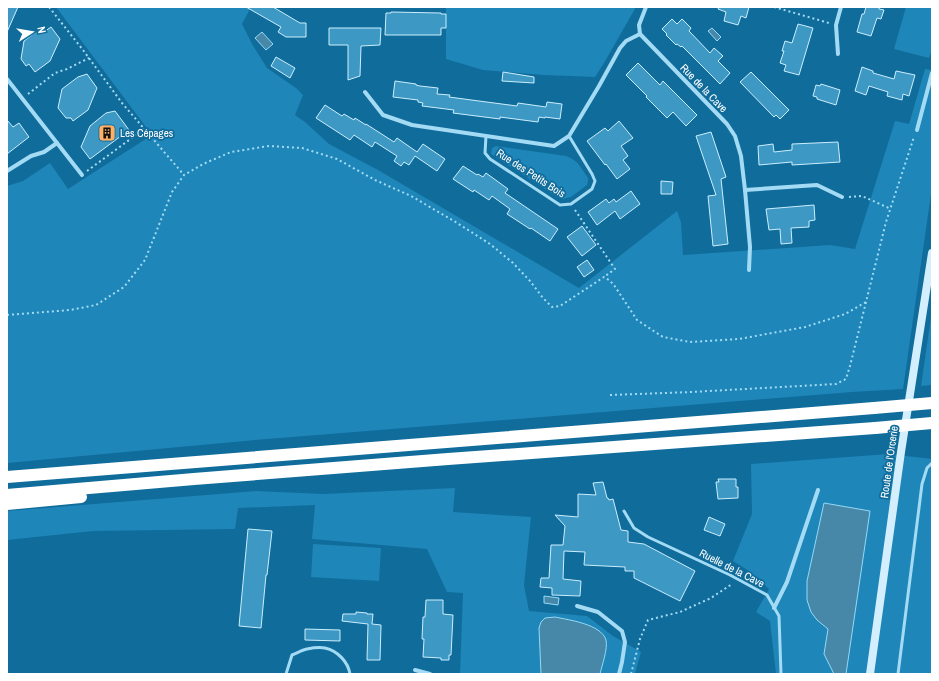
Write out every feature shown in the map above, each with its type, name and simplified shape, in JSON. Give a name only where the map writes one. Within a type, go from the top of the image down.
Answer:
[{"type":"highway","points":[[7,477],[192,460],[932,403]]},
{"type":"highway","points":[[7,496],[137,484],[479,457],[932,424]]},
{"type":"highway","points":[[7,504],[91,496],[137,484]]},
{"type":"street","points":[[640,34],[639,25],[646,7]]},
{"type":"street","points":[[838,54],[836,25],[841,7]]},
{"type":"street","name":"Rue des Petits Bois","points":[[365,92],[383,115],[412,125],[554,146],[569,136],[620,48],[626,41],[640,34]]},
{"type":"street","name":"Rue de la Cave","points":[[640,34],[727,124],[735,136],[741,156],[745,190],[750,247],[749,270]]},
{"type":"street","points":[[917,130],[932,73]]},
{"type":"street","points":[[7,79],[82,174]]},
{"type":"street","points":[[7,171],[31,156],[44,152],[57,142]]},
{"type":"street","points":[[745,190],[817,185],[842,198]]},
{"type":"street","name":"Route de l'Orcerie","points":[[870,674],[901,452],[932,253]]},
{"type":"street","points":[[774,608],[787,582],[818,490]]},
{"type":"street","points":[[577,606],[598,612],[622,631],[625,642],[619,674]]},
{"type":"street","points":[[414,670],[430,674]]},
{"type":"lane","name":"Rue des Petits Bois","points":[[486,136],[485,153],[490,159],[560,206],[571,204],[592,189],[595,181],[569,136]]},
{"type":"lane","points":[[898,674],[922,484],[927,468],[932,463]]},
{"type":"lane","name":"Ruelle de la Cave","points":[[624,511],[634,528],[648,537],[767,595],[779,616],[781,674]]},
{"type":"lane","points":[[286,674],[292,655],[305,649],[325,648],[336,652],[344,660],[350,674]]},
{"type":"path","points":[[49,7],[122,103],[184,175]]},
{"type":"path","points":[[774,7],[836,25]]},
{"type":"path","points":[[22,99],[55,73],[89,58]]},
{"type":"path","points":[[82,174],[144,129]]},
{"type":"path","points":[[610,395],[836,384],[846,379],[886,222],[917,130]]},
{"type":"path","points":[[7,315],[70,310],[96,305],[124,287],[145,260],[172,192],[184,175],[203,164],[231,152],[269,146],[302,148],[336,159],[375,180],[411,196],[454,220],[490,244],[530,281],[552,307],[560,306],[615,269],[571,204]]},
{"type":"path","points":[[842,198],[862,196],[891,209]]},
{"type":"path","points":[[604,277],[610,280],[614,285],[637,320],[663,337],[690,342],[739,339],[805,327],[845,314],[866,302]]},
{"type":"path","points":[[631,674],[640,639],[648,620],[680,612],[711,598],[738,580]]},
{"type":"shaded area","points":[[56,7],[251,7],[242,24],[252,44],[267,68],[296,88],[303,95],[295,115],[329,144],[378,170],[579,288],[677,211],[681,222],[683,255],[830,245],[855,249],[895,121],[909,124],[925,69],[932,70],[932,187],[903,389],[255,440],[7,463],[7,186],[23,181],[50,163],[68,189],[152,135]]},
{"type":"shaded area","points":[[446,7],[636,7],[595,77],[483,70],[446,59]]},
{"type":"shaded area","points":[[906,7],[932,7],[932,49],[929,58],[894,49]]},
{"type":"shaded area","points":[[712,28],[721,37],[717,41],[708,31]]},
{"type":"shaded area","points":[[262,32],[273,44],[266,50],[255,38]]},
{"type":"shaded area","points":[[496,146],[566,156],[574,160],[579,165],[588,178],[587,185],[571,197],[563,199],[557,197],[491,154],[492,148]]},
{"type":"shaded area","points":[[932,310],[932,385],[921,386]]},
{"type":"shaded area","points":[[889,454],[932,459],[932,674],[776,674],[770,621],[756,612],[769,589],[749,571],[733,561],[752,514],[751,464]]},
{"type":"shaded area","points":[[455,488],[453,512],[531,517],[524,585],[529,611],[587,616],[613,636],[641,652],[635,674],[460,674],[463,593],[447,592],[427,549],[312,539],[315,505],[238,508],[235,529],[93,531],[7,540],[7,511],[256,491],[323,494]]},
{"type":"shaded area","points":[[824,503],[870,511],[846,674],[834,674],[824,654],[828,629],[817,620],[811,612],[807,600],[807,581]]},
{"type":"shaded area","points":[[313,544],[381,548],[379,581],[311,577]]},
{"type":"shaded area","points":[[544,596],[559,598],[558,605],[544,603]]},
{"type":"shaded area","points":[[555,617],[576,621],[591,626],[603,635],[606,640],[606,648],[600,674],[541,674],[539,628],[541,622],[545,618]]},
{"type":"building","points":[[7,7],[18,7],[7,32]]},
{"type":"building","points":[[246,7],[273,7],[300,23],[306,23],[306,37],[286,37],[278,32],[281,27]]},
{"type":"building","points":[[719,7],[749,7],[746,18],[741,16],[738,25],[724,21],[726,12],[718,9]]},
{"type":"building","points":[[866,7],[879,7],[879,9],[884,10],[881,19],[877,18],[871,36],[857,32],[862,14],[864,14]]},
{"type":"building","points":[[386,13],[446,14],[446,28],[441,28],[441,35],[385,35]]},
{"type":"building","points":[[672,19],[677,24],[682,19],[691,28],[689,31],[710,53],[714,48],[723,56],[718,61],[730,73],[720,84],[682,46],[676,45],[666,35],[667,34],[662,29]]},
{"type":"building","points":[[798,24],[813,28],[799,75],[784,71],[786,65],[780,63],[784,51],[782,51],[785,41],[792,43]]},
{"type":"building","points":[[51,27],[60,39],[50,61],[35,72],[29,64],[26,66],[21,59],[24,41],[41,28],[44,32]]},
{"type":"building","points":[[329,28],[381,28],[380,45],[361,46],[360,76],[348,80],[348,45],[329,45]]},
{"type":"building","points":[[276,57],[295,68],[290,78],[271,66]]},
{"type":"building","points":[[638,63],[660,85],[663,81],[697,115],[686,126],[673,112],[667,118],[626,75]]},
{"type":"building","points":[[862,67],[873,71],[873,73],[894,79],[896,71],[915,75],[909,96],[903,94],[902,100],[887,96],[888,92],[869,86],[866,95],[855,91]]},
{"type":"building","points":[[503,72],[534,77],[534,83],[502,81]]},
{"type":"building","points":[[751,72],[789,110],[780,119],[776,115],[774,117],[740,82]]},
{"type":"building","points":[[87,74],[97,88],[88,110],[73,121],[71,118],[66,118],[58,108],[62,89],[78,77]]},
{"type":"building","points":[[395,81],[438,88],[437,94],[450,95],[449,97],[517,106],[518,103],[546,107],[547,102],[562,104],[560,119],[539,117],[538,122],[500,117],[500,119],[453,113],[454,110],[422,106],[423,103],[418,102],[418,100],[393,97]]},
{"type":"building","points":[[821,84],[840,90],[836,105],[817,99],[817,97],[813,96],[816,85],[820,86]]},
{"type":"building","points":[[325,105],[342,116],[344,114],[354,120],[355,118],[394,142],[397,138],[417,152],[423,144],[445,159],[437,171],[415,156],[409,165],[404,162],[401,166],[394,161],[397,156],[375,142],[372,147],[354,135],[350,140],[316,118]]},
{"type":"building","name":"Les Cépages","points":[[115,111],[129,130],[90,159],[81,147],[90,126],[106,113]]},
{"type":"building","points":[[7,120],[13,127],[19,123],[29,137],[7,154]]},
{"type":"building","points":[[619,121],[633,138],[621,146],[628,156],[623,160],[630,169],[617,179],[587,141],[605,128],[608,131]]},
{"type":"building","points":[[711,132],[726,177],[721,179],[728,244],[713,246],[708,196],[716,195],[696,136]]},
{"type":"building","points":[[838,142],[840,162],[792,165],[792,162],[759,165],[758,146],[773,144],[774,152],[792,150],[792,144]]},
{"type":"building","points":[[463,166],[483,177],[486,173],[508,189],[505,193],[558,229],[550,241],[507,214],[510,209],[492,196],[489,200],[453,179]]},
{"type":"building","points":[[661,181],[673,182],[672,194],[661,194]]},
{"type":"building","points":[[631,191],[640,204],[620,219],[615,211],[597,225],[588,212],[606,199],[609,203],[614,199],[616,202]]},
{"type":"building","points":[[814,205],[815,220],[809,221],[809,227],[791,228],[792,243],[781,244],[780,229],[769,230],[766,209]]},
{"type":"building","points":[[582,226],[596,245],[582,256],[567,237]]},
{"type":"building","points":[[587,260],[594,270],[584,277],[577,267]]},
{"type":"building","points":[[718,479],[736,479],[738,498],[718,499],[716,482],[719,482]]},
{"type":"building","points":[[603,482],[607,498],[609,500],[613,499],[621,530],[628,531],[628,542],[644,544],[695,571],[680,601],[634,578],[634,571],[625,571],[625,567],[584,565],[585,552],[564,551],[563,579],[581,581],[580,596],[552,595],[552,588],[540,587],[541,578],[549,578],[551,545],[563,545],[565,526],[555,515],[578,517],[578,494],[596,495],[593,483]]},
{"type":"building","points":[[709,517],[725,524],[720,536],[704,530]]},
{"type":"building","points":[[248,529],[272,531],[261,628],[239,626]]},
{"type":"building","points":[[426,600],[443,600],[443,614],[453,615],[451,655],[449,655],[449,660],[423,657],[423,617],[425,617]]},
{"type":"building","points":[[356,612],[373,614],[372,624],[381,625],[380,660],[367,660],[368,624],[342,621],[343,614],[356,614]]},
{"type":"building","points":[[305,629],[340,630],[340,641],[305,640]]},
{"type":"place","name":"Les Cépages","points":[[107,133]]}]
